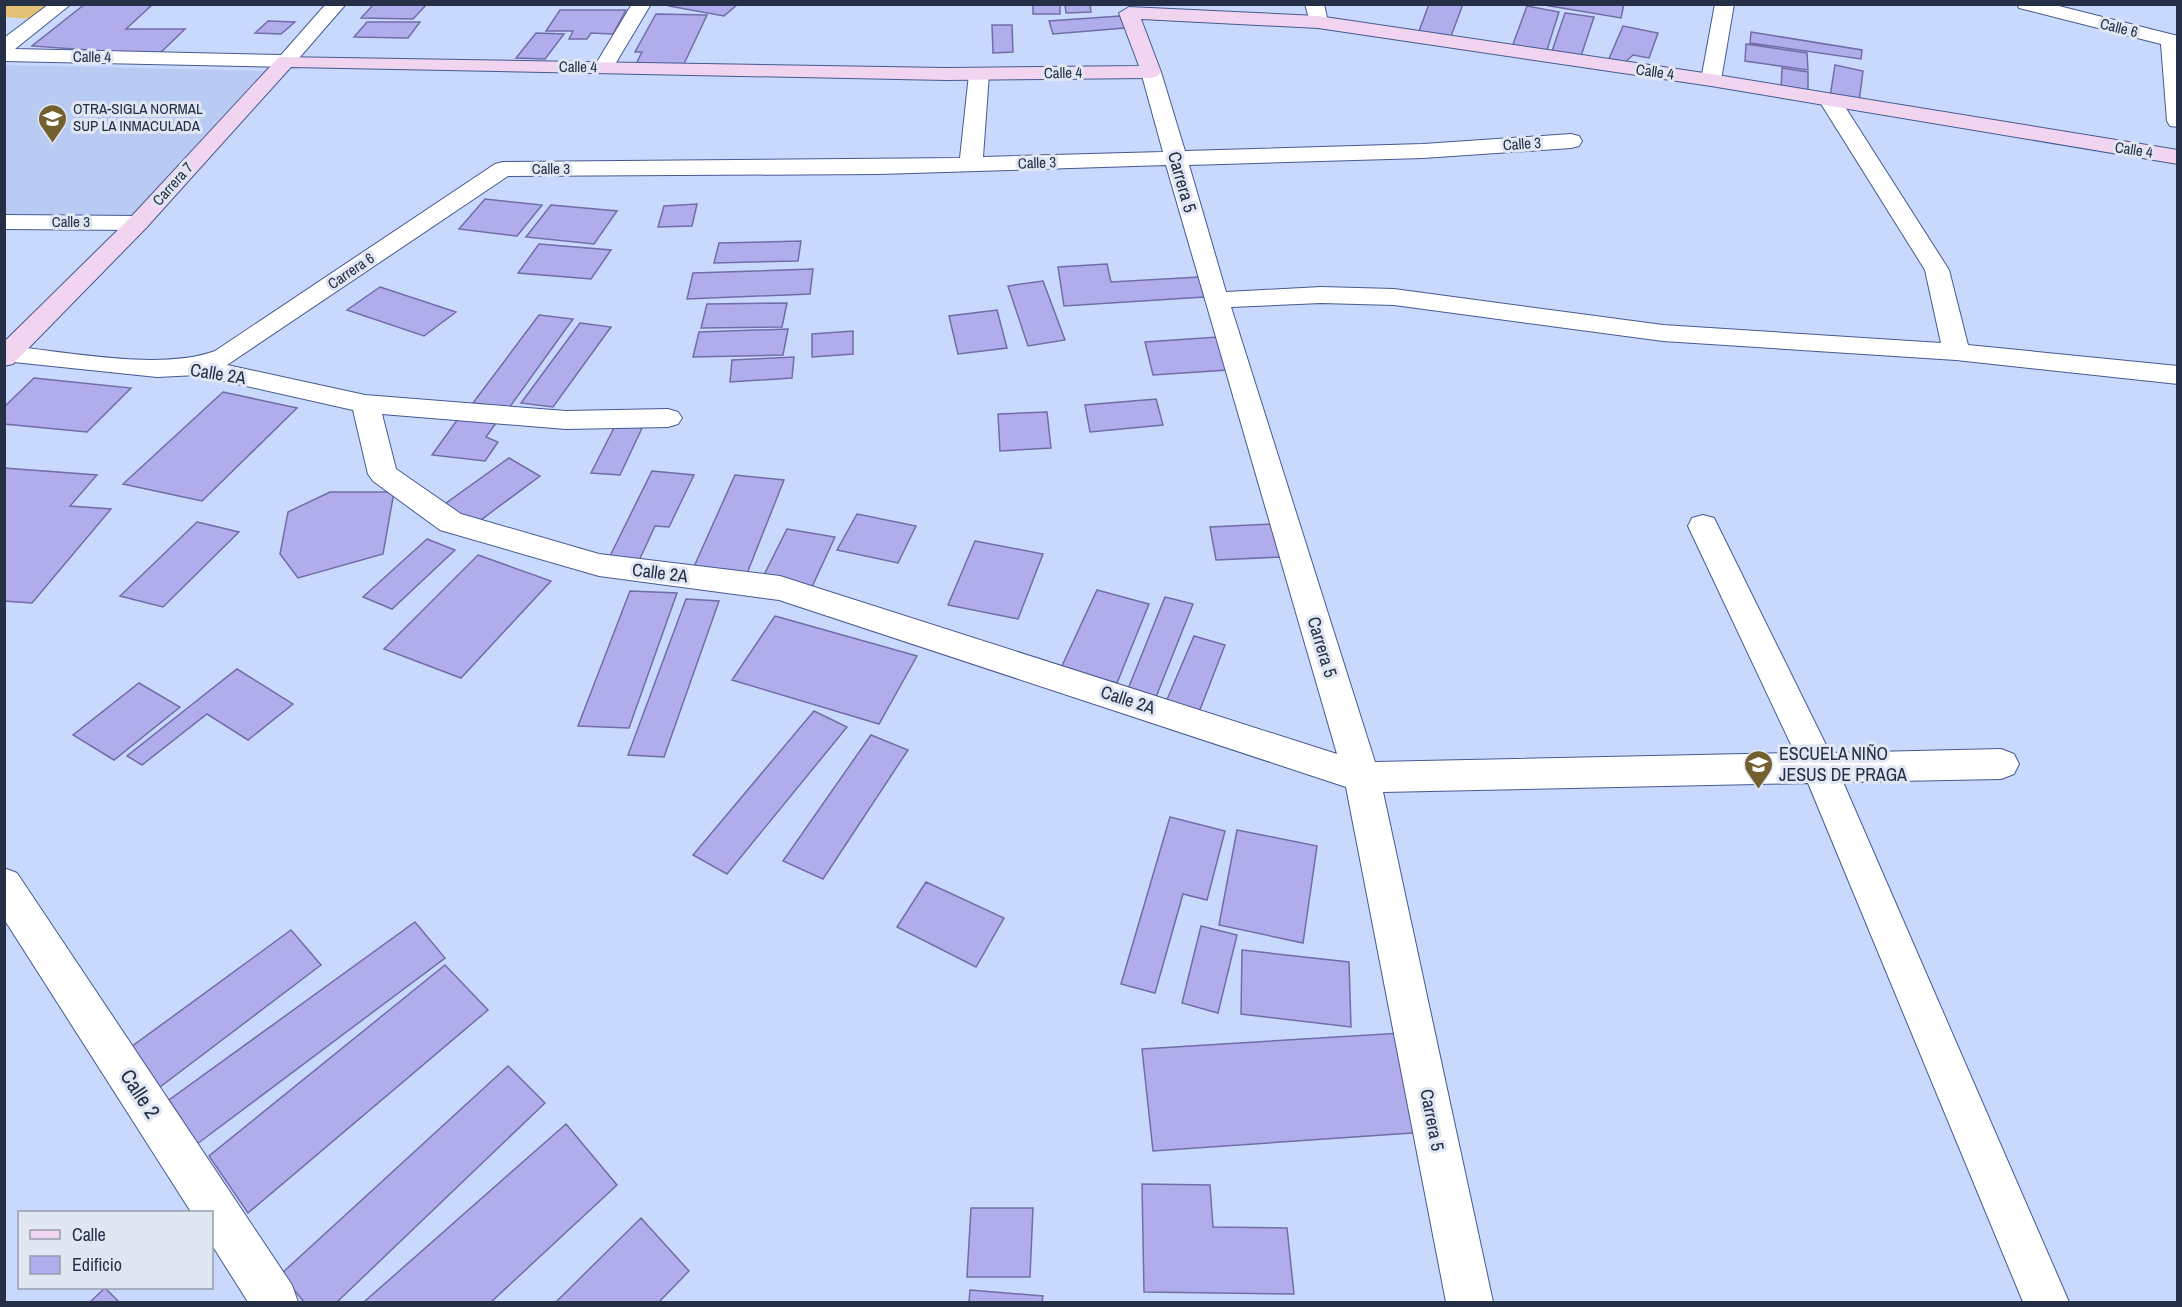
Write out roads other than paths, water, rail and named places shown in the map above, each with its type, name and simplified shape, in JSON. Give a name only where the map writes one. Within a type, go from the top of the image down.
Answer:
[{"type":"street","points":[[4,48],[62,4]]},
{"type":"street","name":"Carrera 7","points":[[7,356],[138,223],[337,4]]},
{"type":"street","points":[[604,67],[642,4]]},
{"type":"street","name":"Calle 6","points":[[2026,4],[2174,41]]},
{"type":"street","points":[[1711,80],[1720,5]]},
{"type":"street","name":"Calle 4","points":[[1127,9],[1316,13],[2178,157]]},
{"type":"street","name":"Carrera 5","points":[[1127,9],[1151,72],[1216,300],[1362,777],[1469,1302]]},
{"type":"street","points":[[4,22],[35,25]]},
{"type":"street","points":[[2174,41],[2178,121]]},
{"type":"street","name":"Calle 4","points":[[4,55],[979,74],[1151,72]]},
{"type":"street","points":[[971,164],[979,74]]},
{"type":"street","points":[[1829,99],[1937,270],[1956,352]]},
{"type":"street","name":"Calle 3","points":[[502,169],[971,164],[1175,159],[1423,151],[1571,141]]},
{"type":"street","name":"Carrera 6","points":[[197,367],[224,357],[502,169]]},
{"type":"street","name":"Calle 3","points":[[4,222],[138,223]]},
{"type":"street","points":[[1216,300],[1321,295],[1394,297],[1663,333],[1956,352],[2178,375]]},
{"type":"street","name":"Calle 2A","points":[[7,356],[157,369],[197,367],[365,404],[383,474],[451,522],[599,565],[780,588],[1362,777],[2001,764]]},
{"type":"street","points":[[365,404],[566,420],[668,418]]},
{"type":"street","points":[[1703,526],[1819,767],[2046,1302]]},
{"type":"street","name":"Calle 2","points":[[4,885],[275,1302]]},
{"type":"place","name":"OTRA-SIGLA NORMAL SUP LA INMACULADA","points":[[52,144]]},
{"type":"place","name":"ESCUELA NIÑO JESUS DE PRAGA","points":[[1758,790]]}]
